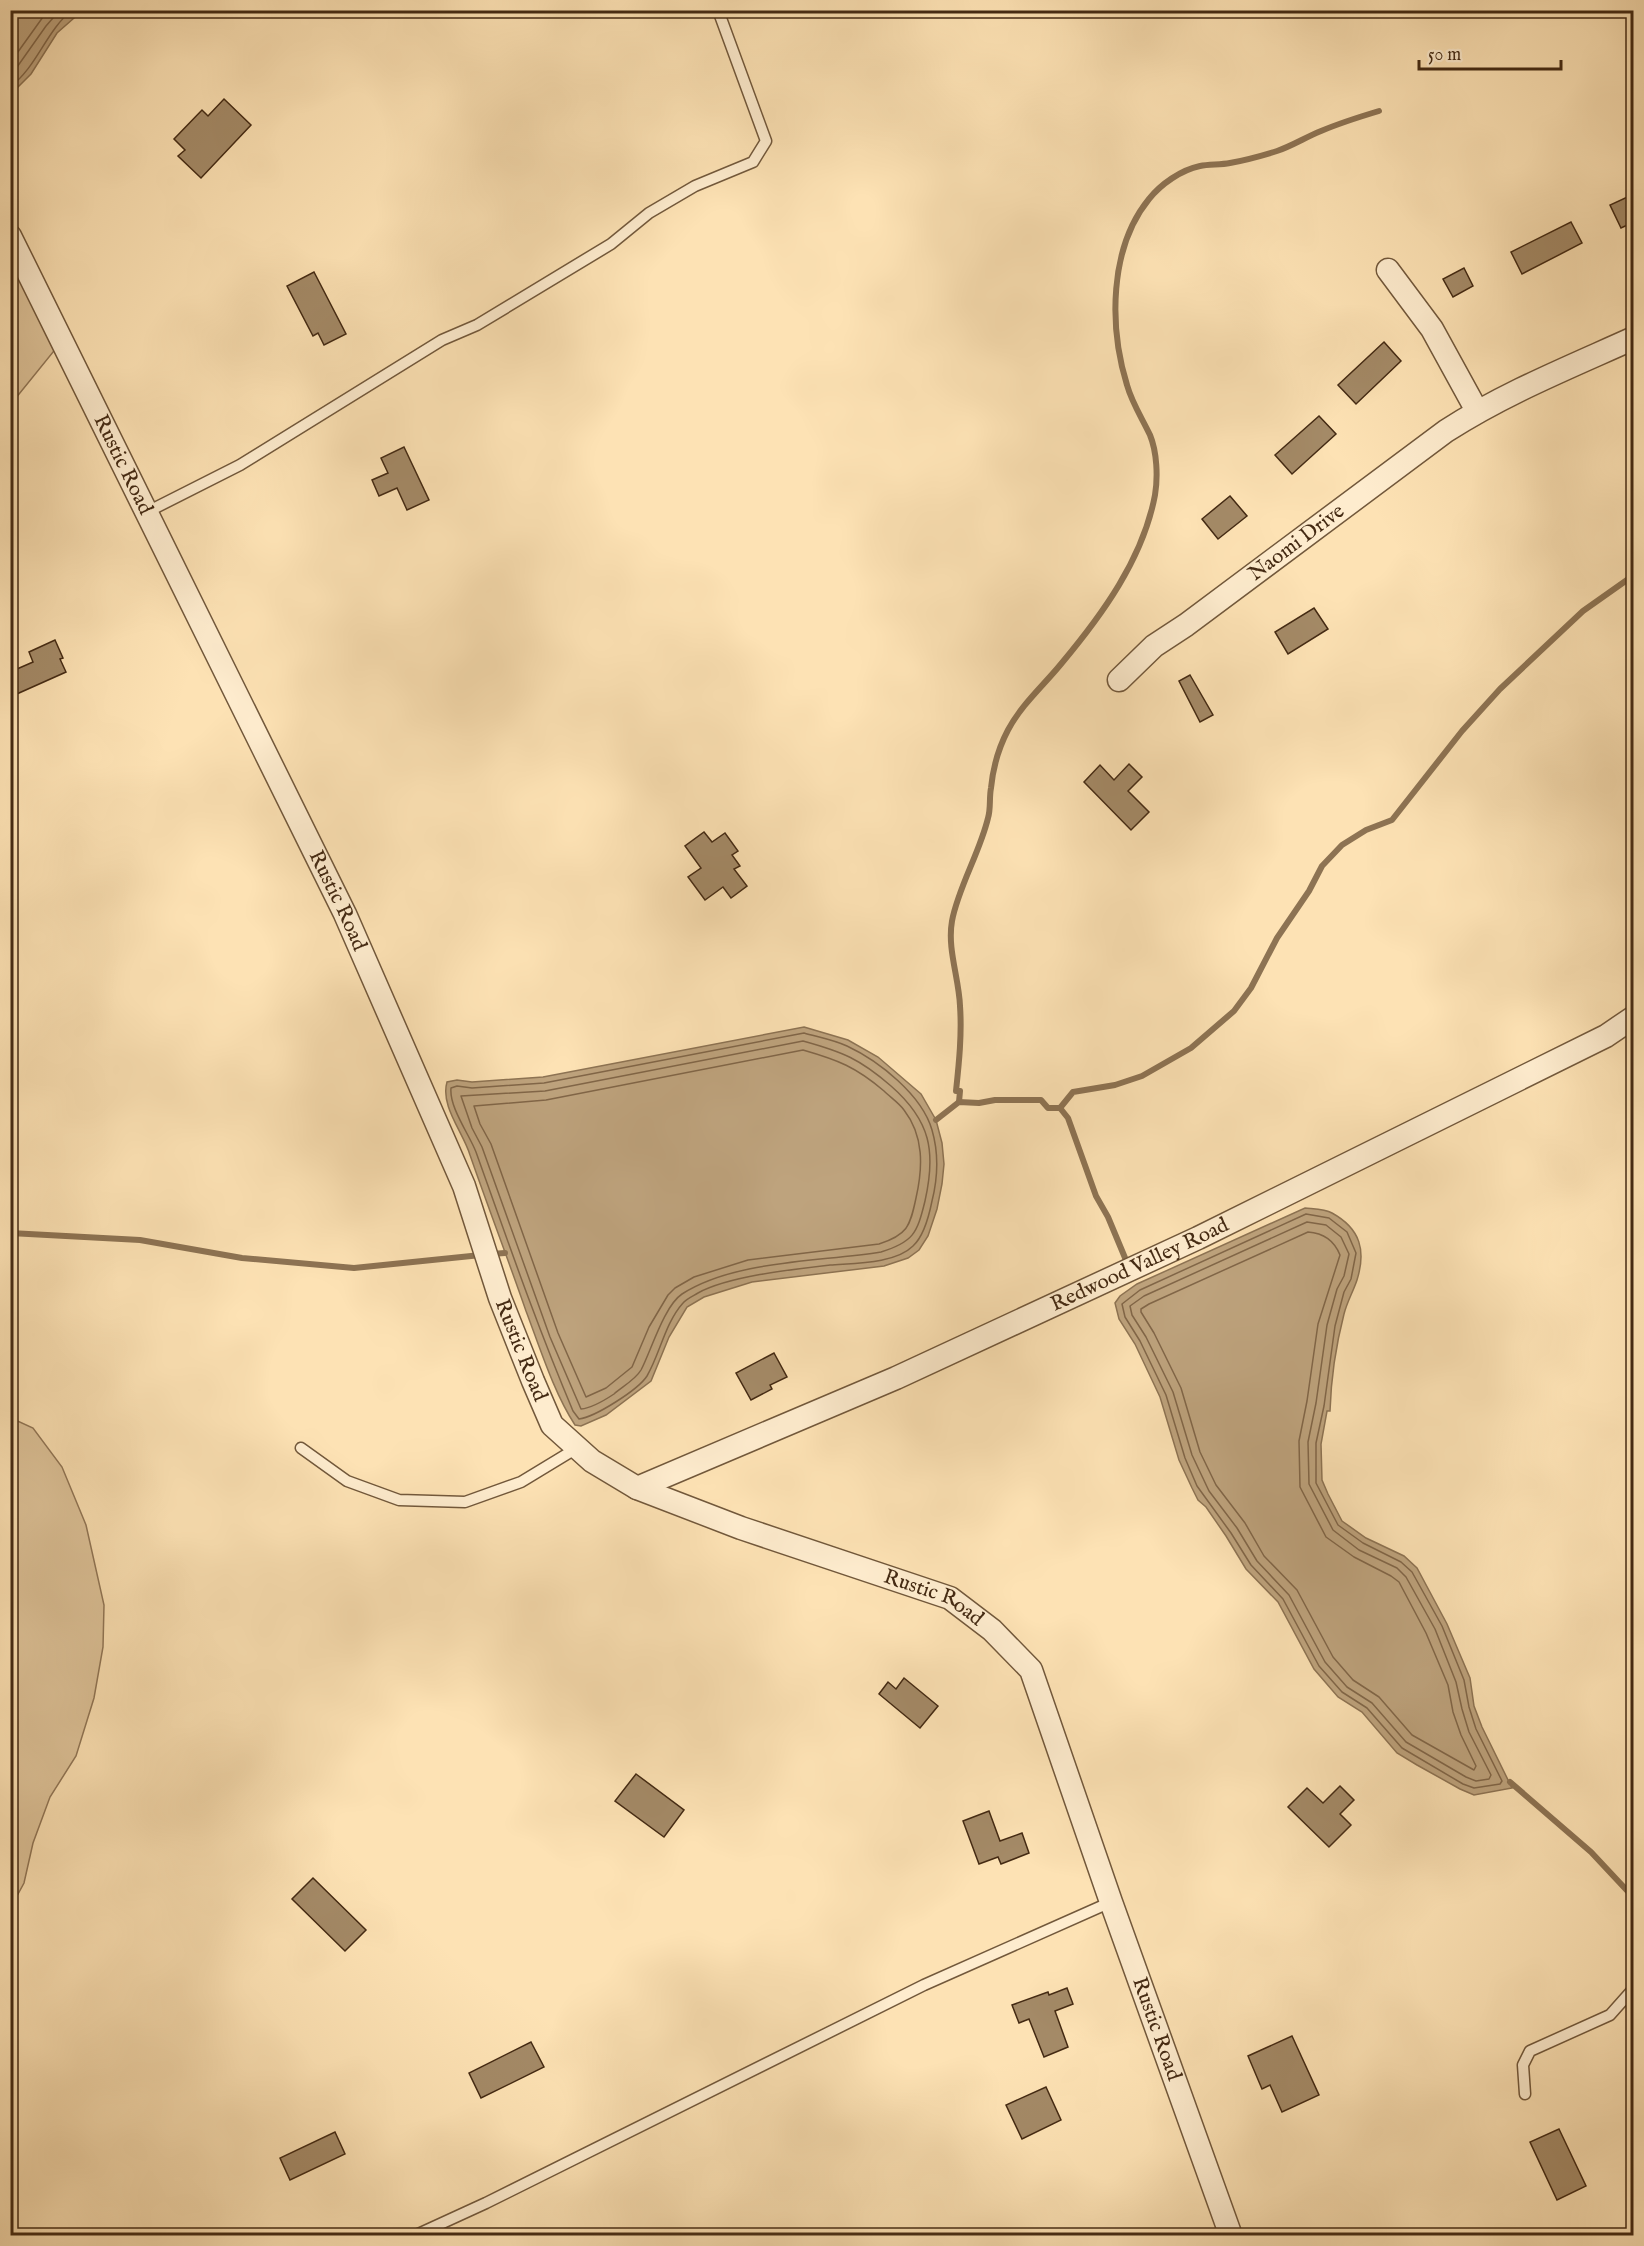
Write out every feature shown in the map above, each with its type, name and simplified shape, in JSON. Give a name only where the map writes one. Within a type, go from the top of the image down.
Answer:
[{"type":"street","name":"Rustic Road","points":[[10,236],[345,914],[464,1186],[500,1298],[552,1425],[592,1461],[636,1488],[741,1528],[950,1598],[992,1630],[1031,1670],[1110,1902],[1231,2235]]},
{"type":"street","points":[[1388,270],[1432,329],[1477,411]]},
{"type":"street","name":"Naomi Drive","points":[[1119,680],[1154,646],[1186,626],[1446,431],[1477,411],[1634,338]]},
{"type":"street","name":"Redwood Valley Road","points":[[636,1488],[896,1378],[1198,1238],[1606,1036],[1634,1017]]},
{"type":"lane","points":[[147,512],[240,465],[442,340],[486,320],[611,244],[649,213],[695,186],[753,162],[766,141],[718,10]]},
{"type":"lane","points":[[301,1448],[346,1481],[399,1500],[465,1502],[521,1482],[578,1448]]},
{"type":"lane","points":[[414,2235],[486,2204],[924,1985],[1110,1902]]},
{"type":"lane","points":[[1525,2094],[1523,2065],[1530,2051],[1610,2015],[1634,1988]]},
{"type":"shaded area","points":[[10,236],[62,341],[11,404],[10,404]]},
{"type":"shaded area","points":[[11,1418],[33,1428],[62,1467],[86,1525],[104,1605],[103,1647],[94,1698],[76,1756],[50,1797],[33,1843],[24,1883],[11,1907]]},
{"type":"water","points":[[11,10],[82,11],[57,33],[31,74],[11,94]]},
{"type":"water","points":[[804,1027],[848,1040],[878,1057],[921,1094],[936,1120],[944,1164],[937,1209],[928,1236],[919,1250],[908,1258],[884,1266],[752,1282],[704,1297],[687,1307],[669,1337],[651,1381],[606,1415],[581,1426],[575,1425],[560,1399],[548,1370],[467,1146],[449,1110],[447,1082],[543,1077]]},
{"type":"water","points":[[1305,1208],[1326,1211],[1342,1219],[1355,1234],[1361,1250],[1360,1269],[1345,1310],[1336,1350],[1330,1411],[1327,1411],[1321,1444],[1322,1480],[1342,1521],[1366,1538],[1404,1556],[1417,1568],[1447,1624],[1470,1678],[1474,1706],[1482,1727],[1512,1788],[1474,1795],[1397,1753],[1362,1712],[1338,1697],[1314,1669],[1278,1602],[1246,1569],[1206,1507],[1198,1500],[1179,1460],[1160,1397],[1135,1344],[1119,1319],[1115,1303],[1120,1296],[1137,1284]]},
{"type":"building","points":[[224,99],[251,125],[201,178],[178,156],[185,150],[174,139],[202,110],[208,116]]},
{"type":"building","points":[[1634,194],[1634,222],[1621,228],[1610,205]]},
{"type":"building","points":[[1571,222],[1582,243],[1522,274],[1511,252]]},
{"type":"building","points":[[1464,268],[1473,286],[1453,297],[1443,279]]},
{"type":"building","points":[[314,272],[346,334],[324,345],[318,333],[313,336],[287,286]]},
{"type":"building","points":[[1384,342],[1401,361],[1356,404],[1338,385]]},
{"type":"building","points":[[1319,416],[1336,434],[1292,474],[1275,455]]},
{"type":"building","points":[[404,447],[429,500],[407,510],[397,488],[379,496],[372,480],[388,473],[381,458]]},
{"type":"building","points":[[1230,496],[1247,516],[1218,539],[1202,519]]},
{"type":"building","points":[[1314,608],[1328,629],[1288,654],[1275,632]]},
{"type":"building","points":[[55,640],[66,672],[10,697],[10,672],[33,662],[29,652]]},
{"type":"building","points":[[1190,675],[1213,715],[1200,722],[1179,681]]},
{"type":"building","points":[[1129,764],[1142,777],[1128,791],[1149,812],[1131,830],[1084,782],[1100,765],[1114,780]]},
{"type":"building","points":[[704,832],[712,842],[725,833],[738,851],[732,855],[740,866],[734,869],[747,886],[731,898],[723,887],[705,900],[688,877],[701,868],[685,846]]},
{"type":"building","points":[[774,1353],[787,1377],[770,1385],[772,1389],[751,1400],[736,1373]]},
{"type":"building","points":[[904,1678],[938,1706],[920,1728],[879,1694],[888,1682],[896,1689]]},
{"type":"building","points":[[636,1774],[684,1810],[664,1837],[615,1801]]},
{"type":"building","points":[[1340,1786],[1354,1800],[1340,1814],[1351,1825],[1329,1847],[1288,1807],[1307,1788],[1323,1803]]},
{"type":"building","points":[[989,1811],[1000,1841],[1022,1833],[1029,1853],[1001,1864],[998,1857],[979,1864],[963,1821]]},
{"type":"building","points":[[313,1878],[366,1930],[345,1951],[292,1899]]},
{"type":"building","points":[[1067,1988],[1073,2004],[1055,2011],[1068,2047],[1044,2057],[1029,2019],[1019,2023],[1012,2005]]},
{"type":"building","points":[[1292,2036],[1319,2095],[1282,2112],[1270,2085],[1262,2089],[1248,2056]]},
{"type":"building","points":[[531,2042],[544,2067],[481,2098],[469,2073]]},
{"type":"building","points":[[1046,2087],[1061,2120],[1022,2139],[1006,2105]]},
{"type":"building","points":[[1559,2129],[1586,2186],[1557,2200],[1530,2142]]},
{"type":"building","points":[[335,2132],[345,2154],[290,2180],[280,2158]]},
{"type":"waterway","points":[[959,1102],[960,1091],[956,1091],[961,1017],[952,953],[952,921],[988,818],[992,780],[999,751],[1008,730],[1020,712],[1091,626],[1119,585],[1141,542],[1155,495],[1157,473],[1154,449],[1150,435],[1129,392],[1117,338],[1116,289],[1126,241],[1149,199],[1159,188],[1179,174],[1200,166],[1230,163],[1277,151],[1315,133],[1379,111]]},
{"type":"waterway","points":[[1060,1108],[1073,1092],[1115,1085],[1142,1076],[1191,1048],[1234,1011],[1251,988],[1277,938],[1309,891],[1322,866],[1342,845],[1366,830],[1392,820],[1462,731],[1500,689],[1583,611],[1634,575]]},
{"type":"waterway","points":[[936,1120],[959,1102],[1041,1100],[1048,1108],[1060,1108],[1068,1118],[1096,1196],[1108,1217],[1128,1265]]},
{"type":"waterway","points":[[10,1233],[140,1240],[242,1258],[354,1268],[481,1255]]},
{"type":"waterway","points":[[491,1254],[505,1253]]},
{"type":"waterway","points":[[1510,1782],[1591,1852],[1634,1898]]}]
